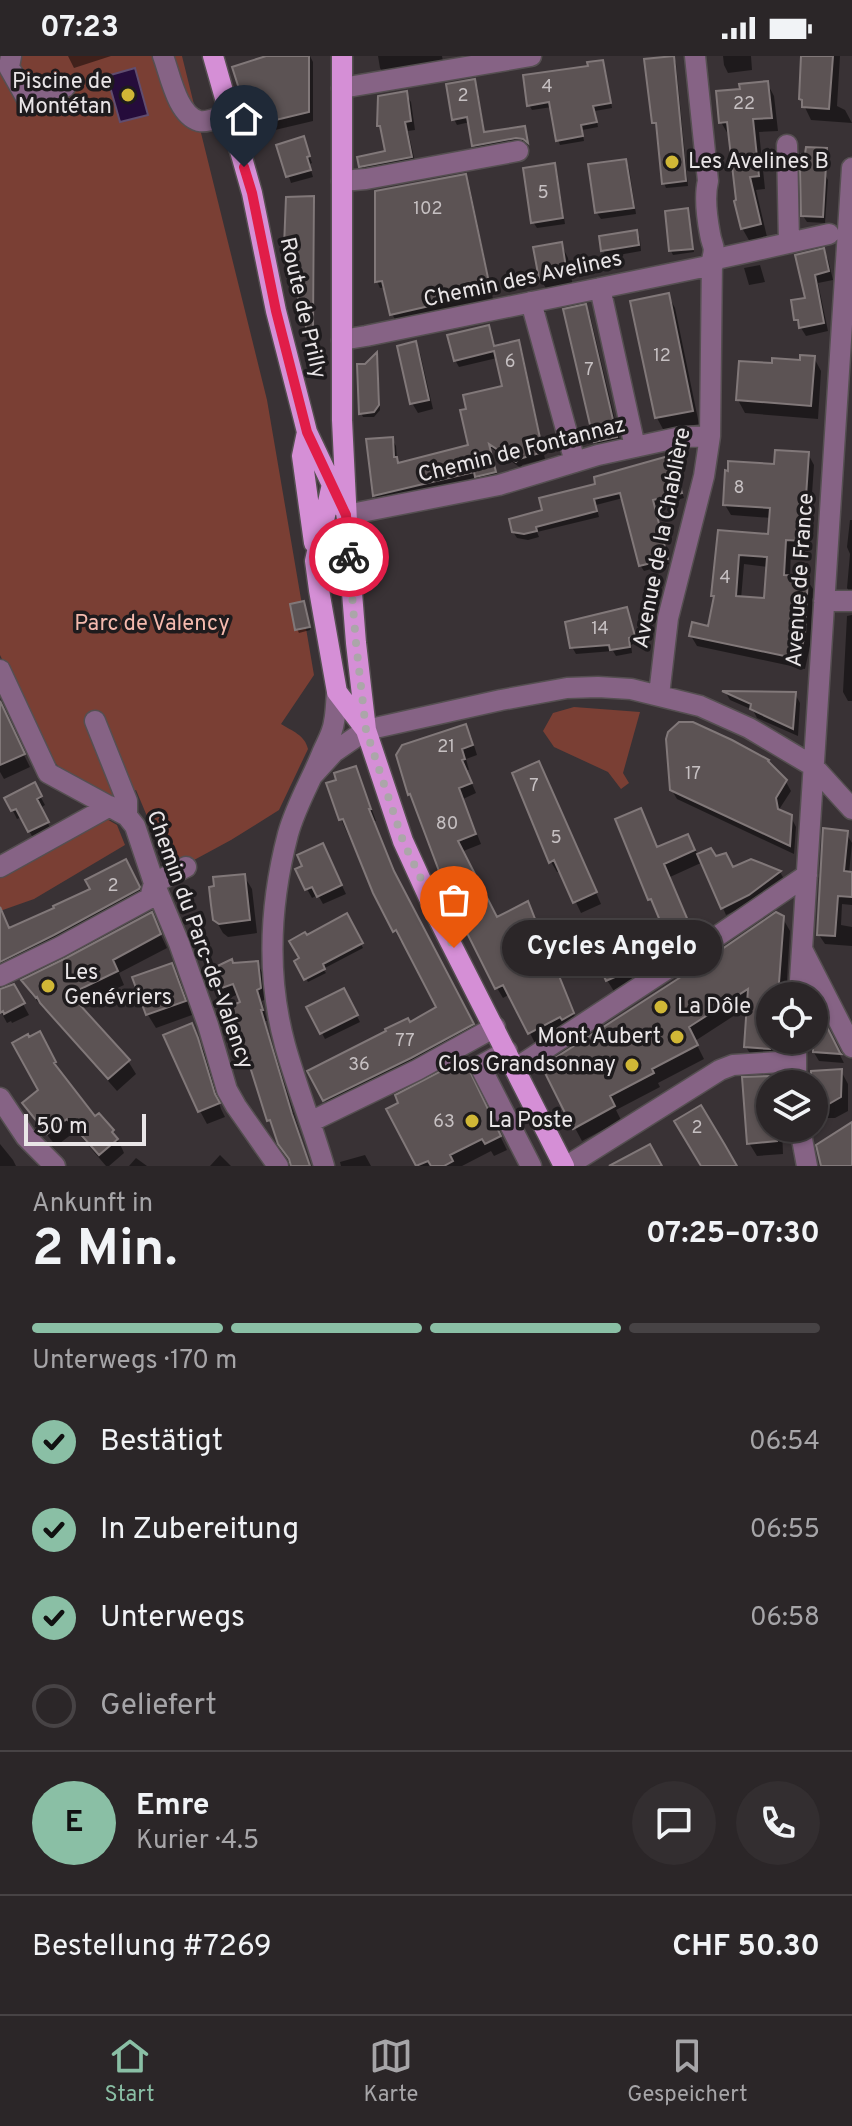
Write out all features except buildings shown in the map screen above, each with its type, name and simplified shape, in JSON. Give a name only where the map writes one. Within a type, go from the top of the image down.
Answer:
[{"type":"main road","name":"Route de Prilly","points":[[213,56],[252,193],[276,311],[307,432],[346,515]]},
{"type":"main road","points":[[342,56],[342,420],[346,515],[366,730],[403,841],[440,922],[566,1166]]},
{"type":"main road","points":[[315,561],[342,420]]},
{"type":"main road","name":"Route de Prilly","points":[[307,432],[302,456],[315,561],[337,692]]},
{"type":"main road","points":[[337,692],[366,730]]},
{"type":"street","points":[[11,56],[9,67],[27,99],[65,87]]},
{"type":"street","points":[[163,56],[180,104],[192,118],[205,121],[230,114]]},
{"type":"street","points":[[342,88],[531,56]]},
{"type":"street","name":"Avenue de la Chablière","points":[[659,695],[668,618],[704,476],[710,436],[712,262],[715,247],[710,238],[705,191],[708,181],[695,56]]},
{"type":"street","points":[[787,145],[789,243]]},
{"type":"street","points":[[342,181],[518,151]]},
{"type":"street","name":"Avenue de France","points":[[800,982],[852,168]]},
{"type":"street","name":"Chemin des Avelines","points":[[342,340],[600,288],[829,234]]},
{"type":"street","points":[[600,288],[635,447]]},
{"type":"street","points":[[531,302],[575,462]]},
{"type":"street","name":"Chemin de Fontannaz","points":[[346,515],[499,485],[598,455],[681,437],[710,436]]},
{"type":"street","points":[[824,601],[852,601]]},
{"type":"street","points":[[0,670],[48,773],[119,811]]},
{"type":"street","points":[[313,775],[334,752],[366,730],[501,700],[567,688],[598,687],[659,695],[727,717],[813,766],[849,802]]},
{"type":"street","points":[[324,1166],[285,1044],[276,1005],[272,941],[279,869],[295,812],[334,724],[337,692]]},
{"type":"street","name":"Chemin du Parc-de-Valency","points":[[95,721],[127,801],[119,811],[135,826],[179,943],[227,1090],[278,1166]]},
{"type":"street","points":[[0,867],[119,811]]},
{"type":"street","points":[[0,976],[150,898],[154,883],[186,867]]},
{"type":"street","points":[[531,1166],[480,1066],[512,1060],[719,935],[807,875]]},
{"type":"street","points":[[802,948],[852,1047]]},
{"type":"street","points":[[310,1122],[417,1070],[495,1027]]},
{"type":"street","points":[[795,1054],[795,1070]]},
{"type":"street","points":[[566,1166],[720,1070],[733,1065],[795,1061]]},
{"type":"street","points":[[0,1098],[26,1137],[55,1166]]},
{"type":"street","points":[[803,1142],[807,1166]]},
{"type":"green space","name":"Parc de Valency","points":[[0,56],[182,56],[267,400],[314,675],[281,724],[301,737],[308,749],[279,810],[183,866],[165,859],[136,790],[116,798],[60,768],[48,755],[0,655]]},
{"type":"green space","points":[[574,707],[640,712],[623,773],[629,783],[621,789],[608,772],[554,747],[543,731],[553,713]]},
{"type":"green space","points":[[93,811],[117,825],[125,845],[34,899],[0,911],[0,863]]},
{"type":"shaded area","name":"Piscine de Montétan","points":[[135,68],[148,115],[120,122],[107,76]]},
{"type":"way so far","points":[[349,557],[366,730],[403,841],[454,948]]},
{"type":"place","name":"Piscine de Montétan","points":[[128,95]]},
{"type":"place","name":"Les Avelines B","points":[[672,162]]},
{"type":"place","name":"Cycles Angelo","points":[[454,948]]},
{"type":"place","name":"Les Genévriers","points":[[48,986]]},
{"type":"place","name":"La Dôle","points":[[661,1007]]},
{"type":"place","name":"Mont Aubert","points":[[677,1037]]},
{"type":"place","name":"Clos Grandsonnay","points":[[632,1065]]},
{"type":"place","name":"La Poste","points":[[472,1121]]},
{"type":"route","points":[[244,167],[307,432],[346,515],[349,557]]}]
